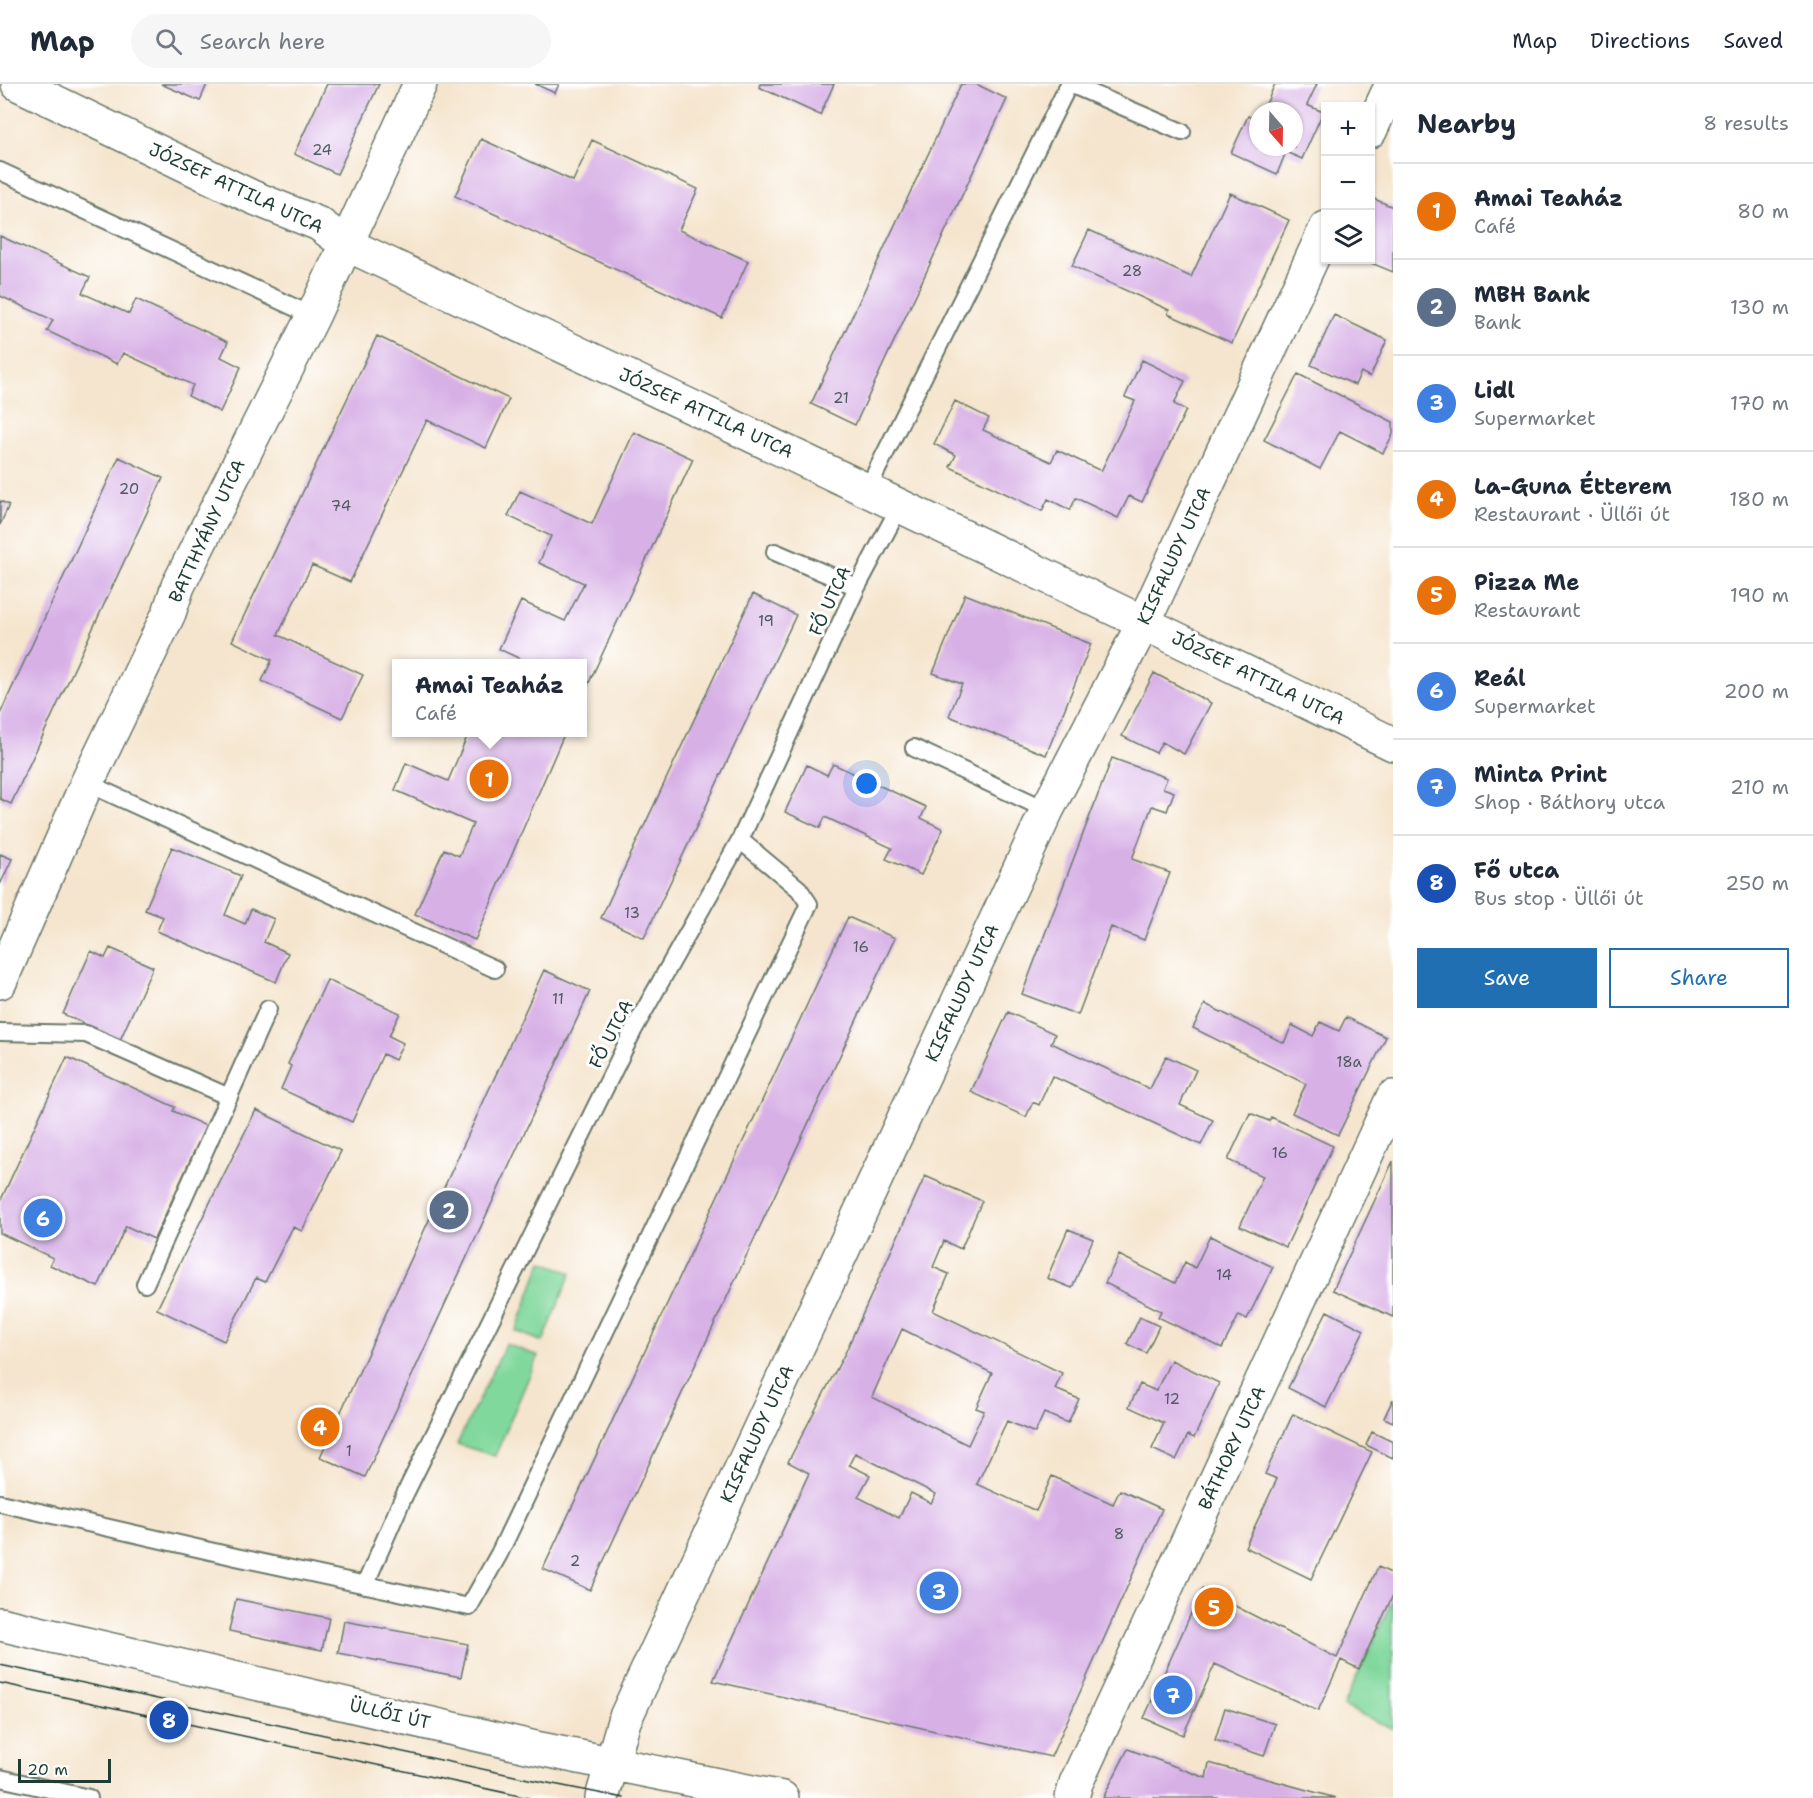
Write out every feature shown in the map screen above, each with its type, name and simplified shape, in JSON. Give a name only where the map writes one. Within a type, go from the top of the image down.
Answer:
[{"type":"street","name":"JÓZSEF ATTILA UTCA","points":[[18,84],[252,197],[319,225],[345,244],[1144,622],[1393,744]]},
{"type":"street","name":"BATTHYÁNY UTCA","points":[[0,981],[87,783],[169,613],[178,586],[313,316],[420,84]]},
{"type":"street","points":[[1375,122],[1392,84]]},
{"type":"street","name":"KISFALUDY UTCA","points":[[602,1798],[624,1721],[1047,810],[1144,622],[1321,239]]},
{"type":"street","name":"BÁTHORY UTCA","points":[[1072,1798],[1076,1783],[1393,1097]]},
{"type":"street","name":"ÜLLŐI ÚT","points":[[0,1624],[540,1749],[782,1798]]},
{"type":"lane","points":[[867,490],[1069,84],[1182,132]]},
{"type":"lane","points":[[0,171],[313,316]]},
{"type":"lane","name":"FŐ UTCA","points":[[365,1585],[402,1500],[629,1040],[741,840],[857,587],[900,506]]},
{"type":"lane","points":[[775,552],[857,587]]},
{"type":"lane","points":[[914,748],[1047,810]]},
{"type":"lane","points":[[87,783],[495,969]]},
{"type":"lane","points":[[0,1503],[469,1607],[499,1554],[809,904],[799,889],[741,840]]},
{"type":"lane","points":[[145,1284],[268,1009]]},
{"type":"lane","points":[[0,1032],[86,1034],[229,1097]]},
{"type":"lane","points":[[0,1778],[88,1798]]},
{"type":"green space","points":[[542,1261],[571,1273],[543,1342],[516,1331]]},
{"type":"green space","points":[[506,1344],[538,1356],[495,1456],[457,1444]]},
{"type":"green space","points":[[1393,1599],[1393,1729],[1343,1706]]},
{"type":"building","points":[[161,84],[207,84],[200,101]]},
{"type":"building","points":[[327,84],[379,84],[337,174],[294,154]]},
{"type":"building","points":[[535,84],[559,84],[555,93]]},
{"type":"building","points":[[760,84],[834,84],[820,115],[759,87]]},
{"type":"building","points":[[961,84],[976,84],[1007,99],[855,425],[811,404]]},
{"type":"building","points":[[1275,84],[1317,84],[1307,105],[1321,111],[1321,116],[1302,159],[1295,156],[1303,156],[1303,102],[1267,102]]},
{"type":"building","points":[[1248,116],[1249,156],[1284,156],[1277,174],[1231,153]]},
{"type":"building","points":[[481,139],[573,181],[592,140],[698,189],[679,230],[748,261],[722,318],[455,196]]},
{"type":"building","points":[[1230,193],[1289,220],[1232,343],[1168,314],[1169,310],[1072,266],[1089,230],[1191,277]]},
{"type":"building","points":[[1375,199],[1393,207],[1393,272],[1374,264]]},
{"type":"building","points":[[0,236],[90,277],[82,293],[129,314],[136,299],[228,342],[221,357],[241,367],[220,412],[188,396],[193,385],[123,353],[117,364],[47,331],[53,320],[0,296]]},
{"type":"building","points":[[1334,315],[1387,340],[1370,377],[1361,372],[1355,385],[1311,365]]},
{"type":"building","points":[[377,336],[509,399],[486,448],[427,420],[350,582],[312,565],[278,635],[363,675],[342,718],[262,681],[272,660],[232,641]]},
{"type":"building","points":[[1142,360],[1185,381],[1174,404],[1186,410],[1142,502],[1129,496],[1118,518],[1076,498],[1070,510],[1048,499],[1042,511],[950,467],[956,455],[934,444],[955,401],[989,418],[983,430],[1051,462],[1057,450],[1101,471],[1135,401],[1125,397]]},
{"type":"building","points":[[1298,374],[1393,422],[1393,434],[1383,453],[1340,431],[1320,469],[1264,440]]},
{"type":"building","points":[[634,432],[693,459],[587,687],[587,659],[520,659],[499,649],[521,601],[565,621],[584,583],[539,563],[551,536],[508,516],[520,491],[592,524]]},
{"type":"building","points":[[119,457],[163,478],[11,804],[0,799],[0,714]]},
{"type":"building","points":[[0,501],[9,505],[0,525]]},
{"type":"building","points":[[753,594],[796,615],[644,938],[601,918]]},
{"type":"building","points":[[965,594],[1091,644],[1046,755],[949,716],[962,684],[933,673]]},
{"type":"building","points":[[1154,673],[1211,703],[1184,754],[1162,742],[1156,753],[1122,736]]},
{"type":"building","points":[[467,737],[563,737],[475,940],[415,914],[444,849],[459,856],[473,824],[395,790],[406,763],[448,781]]},
{"type":"building","points":[[1112,758],[1167,778],[1163,788],[1174,792],[1167,811],[1152,806],[1132,859],[1170,873],[1144,940],[1111,927],[1078,1015],[1022,994]]},
{"type":"building","points":[[833,764],[926,807],[921,818],[943,829],[921,875],[886,859],[892,848],[825,817],[820,828],[785,812],[807,765],[827,775]]},
{"type":"building","points":[[172,847],[241,876],[225,915],[245,924],[251,909],[274,919],[264,942],[288,953],[276,982],[157,931],[163,917],[145,910]]},
{"type":"building","points":[[0,854],[12,859],[0,885]]},
{"type":"building","points":[[848,917],[895,938],[590,1590],[543,1569]]},
{"type":"building","points":[[110,948],[153,967],[120,1040],[63,1014],[91,951],[105,958]]},
{"type":"building","points":[[544,970],[590,991],[365,1477],[320,1457]]},
{"type":"building","points":[[327,980],[400,1013],[389,1036],[403,1043],[395,1060],[383,1054],[352,1122],[281,1089],[291,1066],[288,1064]]},
{"type":"building","points":[[1205,1004],[1284,1043],[1292,1025],[1313,1036],[1320,1022],[1339,1031],[1346,1017],[1386,1037],[1338,1135],[1292,1113],[1306,1084],[1193,1028]]},
{"type":"building","points":[[1008,1012],[1055,1034],[1051,1043],[1150,1089],[1166,1056],[1196,1070],[1180,1105],[1213,1120],[1201,1145],[1052,1076],[1039,1105],[1033,1102],[1026,1117],[971,1092]]},
{"type":"building","points":[[67,1057],[175,1107],[173,1111],[206,1126],[154,1239],[126,1226],[98,1287],[50,1265],[53,1258],[0,1233],[0,1202]]},
{"type":"building","points":[[256,1110],[341,1151],[302,1231],[293,1227],[265,1282],[256,1278],[224,1341],[157,1309]]},
{"type":"building","points":[[1250,1113],[1269,1121],[1271,1117],[1333,1146],[1286,1247],[1240,1226],[1263,1176],[1228,1160]]},
{"type":"building","points":[[1393,1161],[1393,1317],[1333,1290]]},
{"type":"building","points":[[925,1176],[982,1201],[961,1249],[944,1241],[933,1267],[949,1274],[933,1311],[1062,1373],[1055,1389],[1079,1399],[1068,1423],[1044,1413],[1035,1433],[1007,1421],[977,1484],[1036,1511],[1052,1476],[1113,1504],[1120,1490],[1162,1509],[1051,1757],[713,1681],[809,1473],[788,1462],[846,1351]],"holes":[[[902,1329],[992,1373],[976,1408],[984,1411],[968,1445],[872,1397]],[[855,1453],[936,1494],[931,1503],[911,1493],[899,1518],[858,1497],[870,1475],[849,1465]]]},
{"type":"building","points":[[1068,1229],[1093,1239],[1072,1288],[1047,1278]]},
{"type":"building","points":[[1210,1236],[1273,1267],[1247,1319],[1239,1315],[1222,1348],[1158,1317],[1161,1311],[1105,1283],[1119,1255],[1175,1283],[1185,1262],[1195,1268]]},
{"type":"building","points":[[1327,1311],[1364,1330],[1326,1407],[1288,1388]]},
{"type":"building","points":[[1140,1317],[1159,1326],[1146,1353],[1127,1344]]},
{"type":"building","points":[[1171,1360],[1219,1383],[1194,1438],[1188,1435],[1176,1460],[1152,1449],[1164,1423],[1129,1407],[1140,1384],[1156,1391]]},
{"type":"building","points":[[1393,1399],[1393,1422],[1384,1418]]},
{"type":"building","points":[[1293,1414],[1372,1452],[1311,1579],[1245,1547],[1277,1479],[1265,1474]]},
{"type":"building","points":[[1372,1432],[1393,1442],[1393,1458],[1366,1445]]},
{"type":"building","points":[[1378,1567],[1393,1574],[1393,1595],[1359,1669],[1341,1660],[1318,1711],[1215,1664],[1183,1735],[1144,1718],[1202,1589],[1337,1658]]},
{"type":"building","points":[[236,1599],[329,1618],[322,1650],[229,1631]]},
{"type":"building","points":[[344,1621],[468,1644],[461,1677],[338,1653]]},
{"type":"building","points":[[1225,1708],[1275,1724],[1264,1756],[1215,1740]]},
{"type":"building","points":[[1128,1749],[1206,1778],[1209,1763],[1336,1798],[1103,1798]]},
{"type":"tram line","points":[[0,1665],[624,1798]]},
{"type":"tram line","points":[[0,1683],[529,1798]]},
{"type":"place","name":"Amai Teaház","points":[[489,779]]},
{"type":"place","name":"MBH Bank","points":[[449,1210]]},
{"type":"place","name":"Reál","points":[[43,1218]]},
{"type":"place","name":"La-Guna Étterem","points":[[320,1427]]},
{"type":"place","name":"Lidl","points":[[939,1591]]},
{"type":"place","name":"Pizza Me","points":[[1214,1607]]},
{"type":"place","name":"Minta Print","points":[[1173,1695]]},
{"type":"place","name":"Fő utca","points":[[169,1720]]}]
